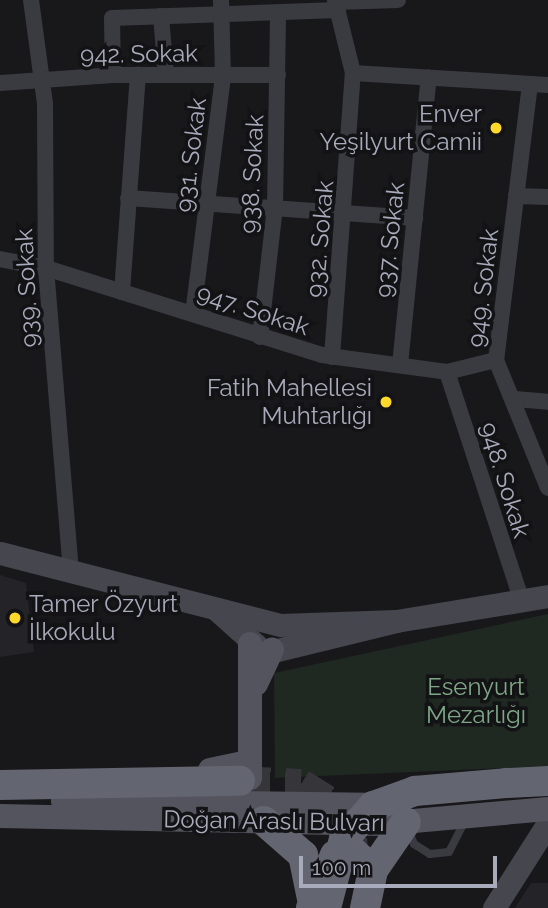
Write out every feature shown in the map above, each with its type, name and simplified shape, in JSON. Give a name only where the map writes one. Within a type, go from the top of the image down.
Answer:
[{"type":"highway","points":[[317,906],[344,839],[373,806],[415,791],[548,781]]},
{"type":"highway","points":[[0,785],[252,791],[303,855],[317,906]]},
{"type":"highway","points":[[348,908],[364,872],[406,822]]},
{"type":"highway","points":[[317,906],[335,855],[353,852],[364,872],[365,908]]},
{"type":"main road","points":[[0,553],[215,610],[267,621],[396,621]]},
{"type":"main road","points":[[261,647],[548,596]]},
{"type":"main road","points":[[215,610],[241,628],[261,647]]},
{"type":"main road","points":[[267,621],[256,681],[256,772],[268,793],[288,802]]},
{"type":"main road","points":[[252,791],[261,647]]},
{"type":"main road","points":[[0,773],[236,769],[252,791]]},
{"type":"main road","name":"Doğan Araslı Bulvarı","points":[[0,800],[252,791],[406,822],[506,813],[547,820]]},
{"type":"main road","name":"Doğan Araslı Bulvarı","points":[[0,816],[252,791],[288,802],[407,805],[548,793]]},
{"type":"main road","points":[[494,908],[547,820]]},
{"type":"street","name":"939. Sokak","points":[[31,0],[43,79],[46,268],[71,573]]},
{"type":"street","points":[[113,75],[112,18],[161,16],[222,8],[278,13],[336,4],[398,0]]},
{"type":"street","name":"932. Sokak","points":[[332,357],[346,212],[353,73],[336,4]]},
{"type":"street","name":"931. Sokak","points":[[193,314],[223,76],[222,8]]},
{"type":"street","name":"938. Sokak","points":[[260,337],[275,207],[278,13]]},
{"type":"street","points":[[161,16],[166,75]]},
{"type":"street","points":[[353,73],[548,85]]},
{"type":"street","name":"942. Sokak","points":[[0,83],[113,75],[278,75]]},
{"type":"street","points":[[122,292],[138,75]]},
{"type":"street","name":"937. Sokak","points":[[400,365],[429,78]]},
{"type":"street","name":"949. Sokak","points":[[530,84],[496,360],[515,399],[548,488]]},
{"type":"street","points":[[516,196],[548,198]]},
{"type":"street","points":[[128,198],[415,218]]},
{"type":"street","name":"947. Sokak","points":[[0,259],[46,268],[260,337],[332,357],[447,372],[496,360]]},
{"type":"street","name":"948. Sokak","points":[[447,372],[522,601]]},
{"type":"street","points":[[515,399],[548,402]]},
{"type":"lane","points":[[406,822],[414,845],[430,854],[456,846],[466,817]]},
{"type":"shaded area","name":"Tamer Özyurt İlkokulu","points":[[0,575],[26,583],[34,652],[0,657]]},
{"type":"shaded area","points":[[531,883],[548,883],[548,908],[515,908]]},
{"type":"green space","name":"Esenyurt Mezarlığı","points":[[548,614],[548,766],[275,778],[274,673]]},
{"type":"tunnel","points":[[240,781],[301,784],[335,805],[352,839],[355,875]]},
{"type":"place","name":"Enver Yeşilyurt Camii","points":[[496,128]]},
{"type":"place","name":"Fatih Mahellesi Muhtarlığı","points":[[386,402]]},
{"type":"place","name":"Tamer Özyurt İlkokulu","points":[[15,618]]}]
